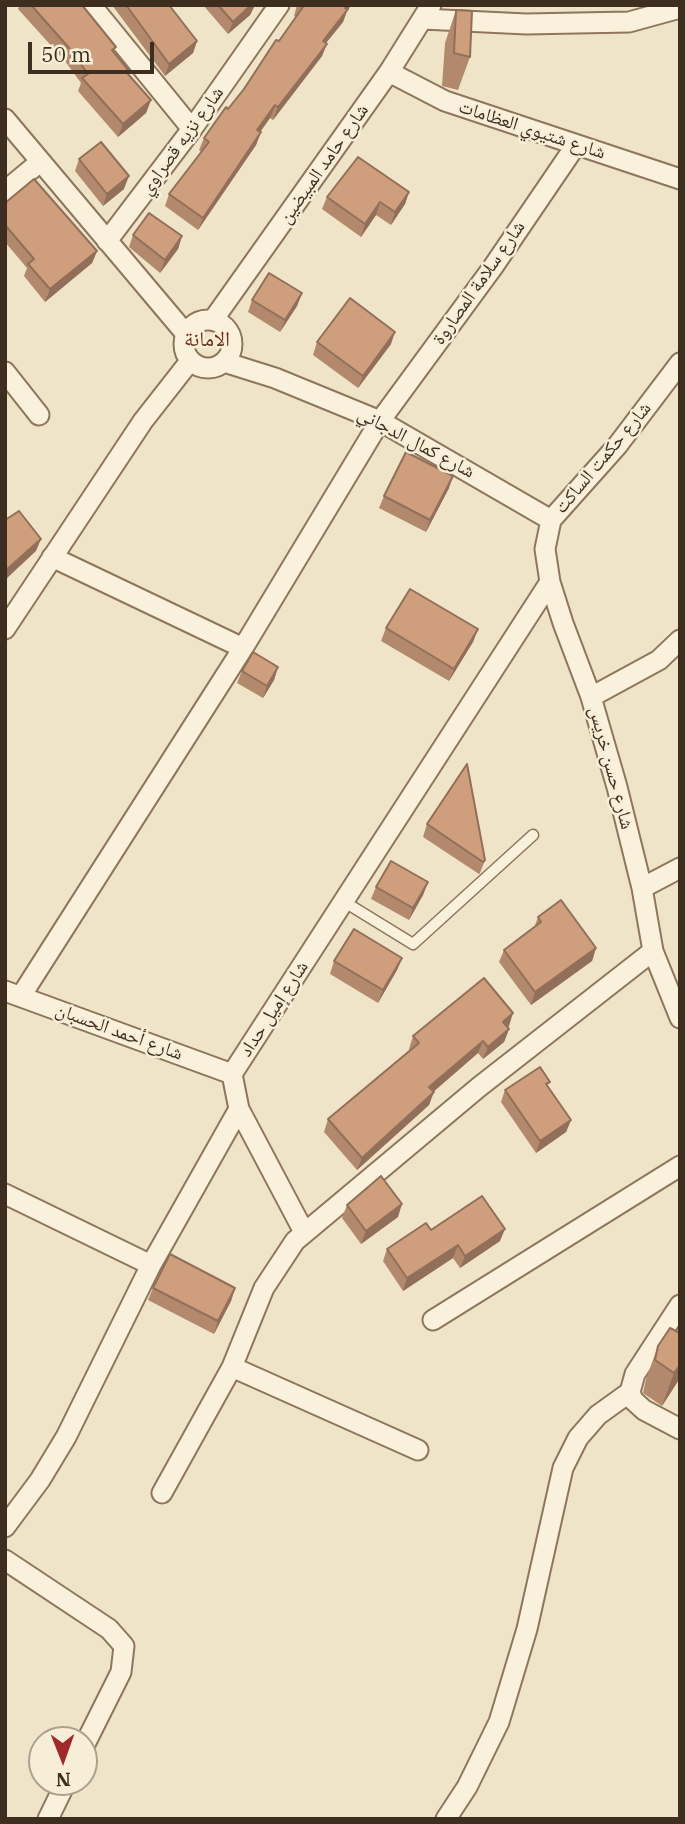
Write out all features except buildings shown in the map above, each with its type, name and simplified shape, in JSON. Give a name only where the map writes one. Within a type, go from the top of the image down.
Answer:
[{"type":"street","points":[[92,5],[192,129]]},
{"type":"street","name":"شارع نزيه قصراوي","points":[[107,241],[192,129],[279,5]]},
{"type":"street","points":[[427,12],[526,24],[629,22],[680,8]]},
{"type":"street","name":"شارع حامد المبيضين","points":[[213,320],[389,72],[427,12]]},
{"type":"street","name":"شارع شتيوي العظامات","points":[[389,72],[445,101],[576,145],[674,171]]},
{"type":"street","points":[[5,118],[186,334]]},
{"type":"street","name":"شارع سلامة المصاروة","points":[[13,993],[243,648],[380,421],[493,267],[576,145]]},
{"type":"street","points":[[5,191],[40,162]]},
{"type":"street","points":[[213,320],[229,332],[228,354],[207,368],[190,360],[185,351],[186,334],[195,323],[213,320]]},
{"type":"street","name":"شارع كمال الدجاني","points":[[228,354],[275,378],[380,421],[551,520]]},
{"type":"street","points":[[7,621],[143,421],[190,360]]},
{"type":"street","name":"شارع حكمت الساكت","points":[[551,520],[617,446],[680,363]]},
{"type":"street","points":[[5,372],[39,415]]},
{"type":"street","name":"شارع حسن خريس","points":[[551,520],[545,549],[550,582],[591,696],[642,888],[653,951],[680,1018]]},
{"type":"street","points":[[52,557],[243,648]]},
{"type":"street","name":"شارع إميل حداد","points":[[304,1232],[239,1109],[232,1074],[550,582]]},
{"type":"street","points":[[591,696],[659,660],[680,640]]},
{"type":"street","points":[[642,888],[680,868]]},
{"type":"street","points":[[162,1493],[232,1367],[270,1278],[283,1255],[304,1232],[479,1087],[653,951]]},
{"type":"street","name":"شارع أحمد الحسبان","points":[[13,993],[232,1074]]},
{"type":"street","points":[[5,1527],[40,1480],[66,1437],[151,1265],[239,1109]]},
{"type":"street","points":[[433,1320],[680,1166]]},
{"type":"street","points":[[5,1194],[151,1265]]},
{"type":"street","points":[[446,1819],[467,1787],[499,1722],[527,1629],[564,1468],[578,1438],[597,1415],[632,1383],[680,1305]]},
{"type":"street","points":[[232,1367],[418,1451]]},
{"type":"street","points":[[632,1383],[633,1400],[644,1410],[680,1429]]},
{"type":"street","points":[[5,1560],[109,1629],[124,1646],[121,1672],[94,1726]]},
{"type":"street","points":[[48,1819],[59,1796]]},
{"type":"lane","points":[[343,901],[413,944],[533,835]]},
{"type":"district","name":"الامانة","points":[[207,340]]}]
